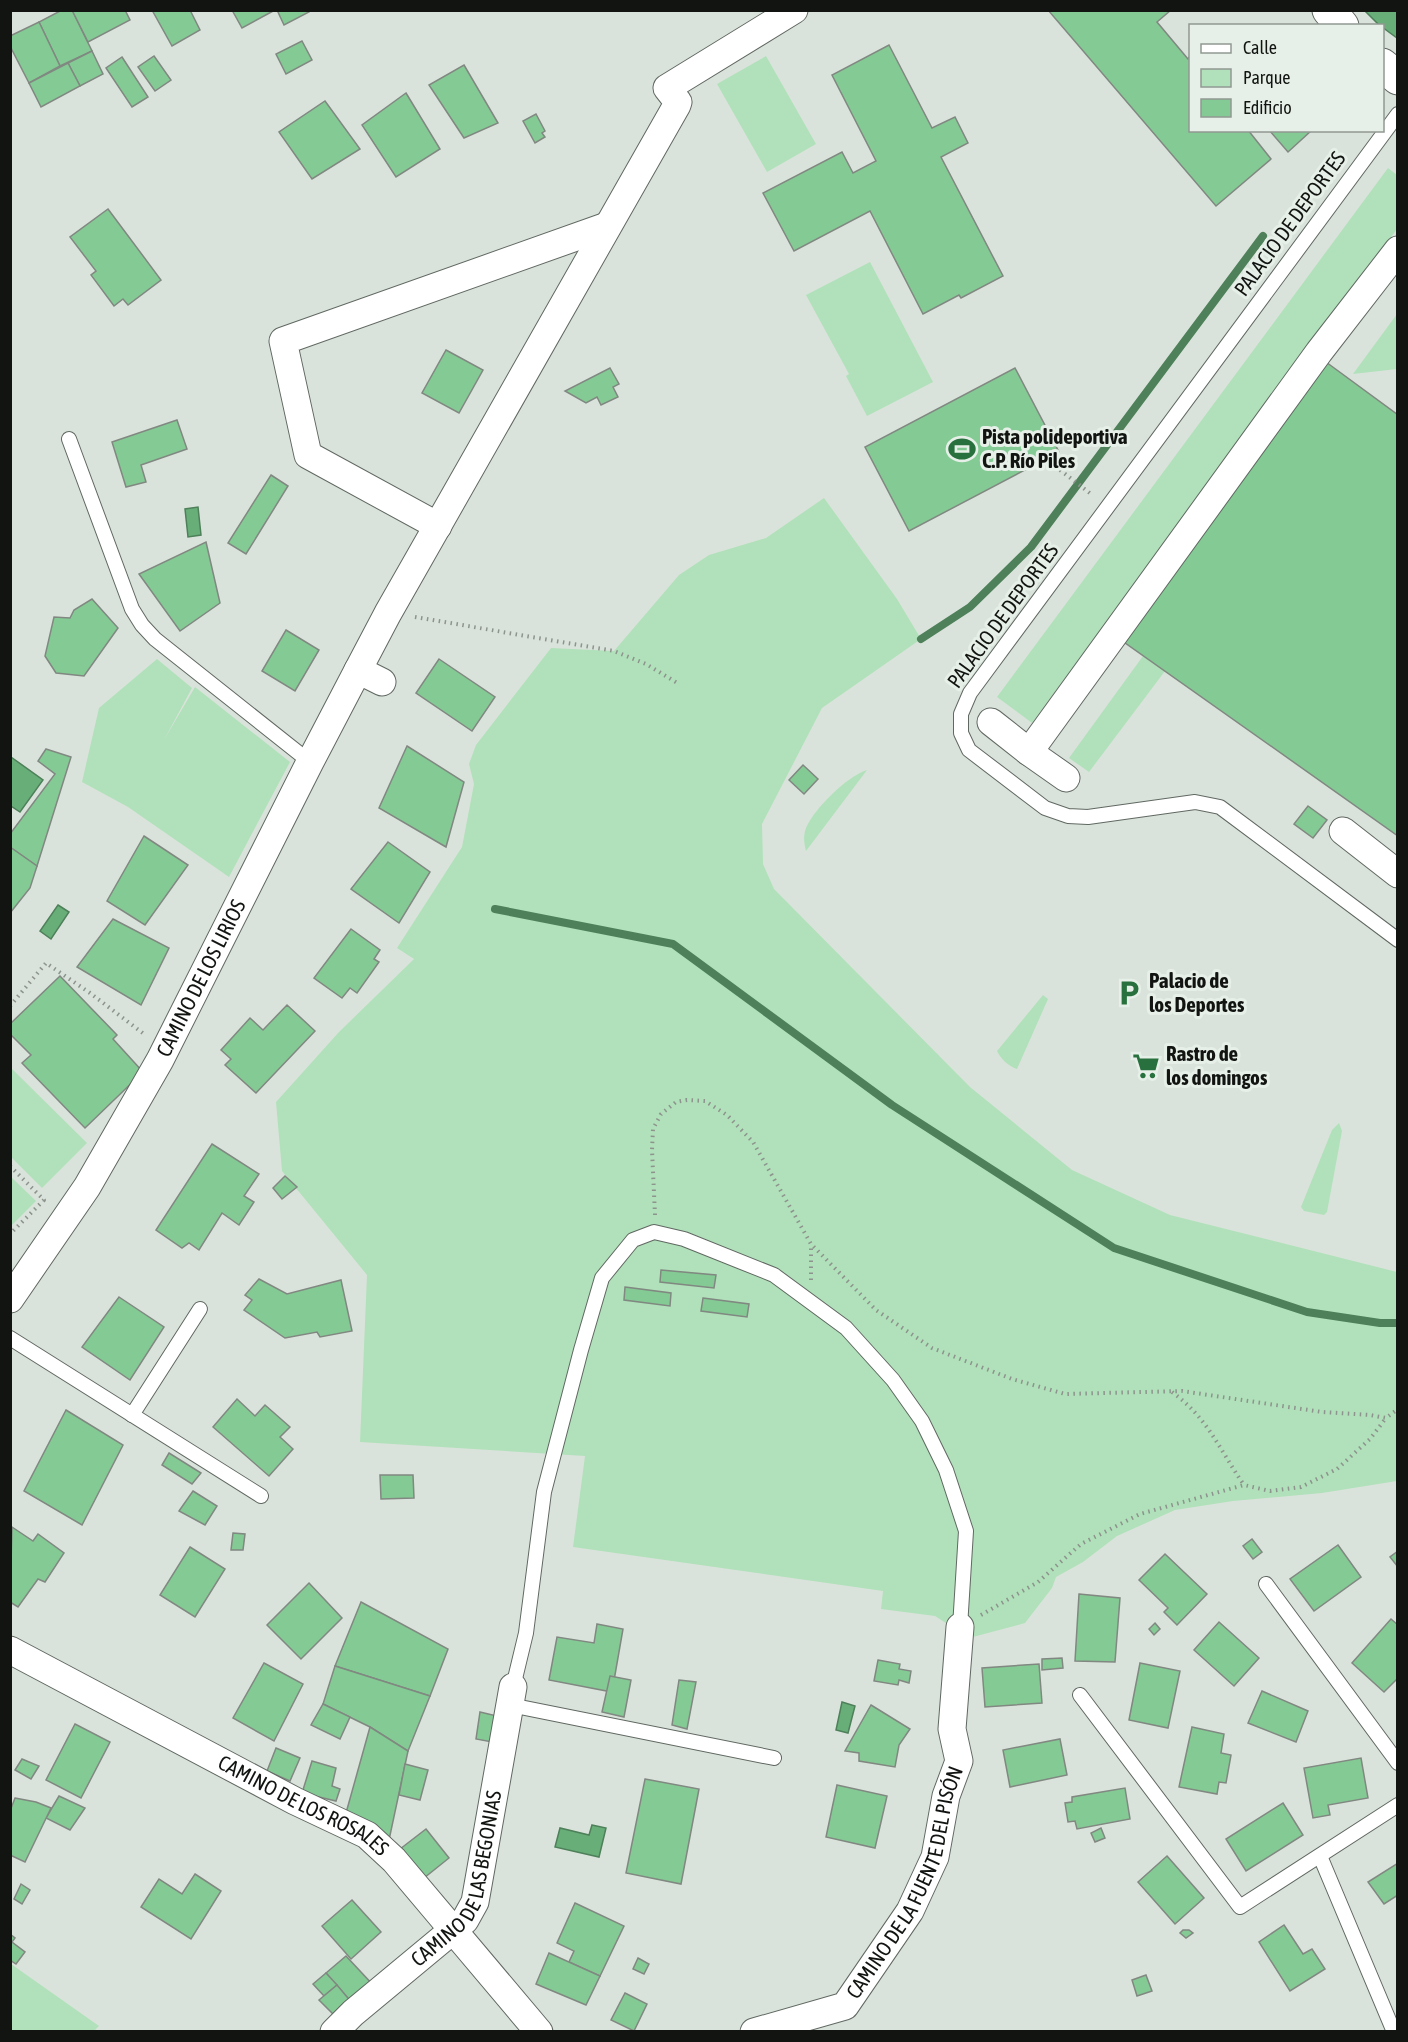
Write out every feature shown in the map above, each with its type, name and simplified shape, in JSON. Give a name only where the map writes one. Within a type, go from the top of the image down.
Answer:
[{"type":"main road","points":[[1329,10],[1340,24]]},
{"type":"main road","points":[[1384,66],[1398,78]]},
{"type":"street","name":"CAMINO DE LOS LIRIOS","points":[[10,1299],[87,1187],[164,1051],[388,613],[678,102],[667,88],[794,10]]},
{"type":"street","points":[[438,526],[308,455],[283,341],[607,226]]},
{"type":"street","points":[[1029,752],[1319,352],[1398,250]]},
{"type":"street","points":[[358,670],[382,682]]},
{"type":"street","points":[[991,722],[1066,777]]},
{"type":"street","points":[[1343,831],[1398,874]]},
{"type":"street","name":"CAMINO DE LA FUENTE DEL PISÓN","points":[[754,2031],[845,2006],[910,1911],[935,1857],[946,1796],[959,1761],[952,1729],[960,1627]]},
{"type":"street","name":"CAMINO DE LOS ROSALES","points":[[10,1650],[296,1801],[367,1835],[394,1860],[539,2031]]},
{"type":"street","name":"CAMINO DE LAS BEGONIAS","points":[[334,2031],[465,1920],[475,1902],[511,1696]]},
{"type":"lane","name":"PALACIO DE DEPORTES","points":[[1398,114],[970,693],[961,714],[961,733],[969,750],[1045,808],[1068,816],[1088,817],[1195,802],[1220,807],[1398,940]]},
{"type":"lane","points":[[69,439],[132,609],[142,625],[155,639],[310,762]]},
{"type":"lane","points":[[774,1758],[511,1696],[526,1633],[544,1492],[581,1350],[603,1278],[633,1240],[654,1232],[684,1239],[774,1275],[846,1328],[893,1380],[922,1421],[946,1470],[966,1531],[960,1627]]},
{"type":"lane","points":[[132,1415],[200,1309]]},
{"type":"lane","points":[[10,1338],[261,1496]]},
{"type":"lane","points":[[1266,1584],[1398,1763]]},
{"type":"lane","points":[[1080,1695],[1240,1907],[1398,1805]]},
{"type":"lane","points":[[1320,1856],[1394,2031]]},
{"type":"path","points":[[1060,470],[1091,494]]},
{"type":"path","points":[[388,613],[614,651],[646,664],[679,684]]},
{"type":"path","points":[[10,1006],[46,963],[90,993],[164,1051]]},
{"type":"path","points":[[654,1232],[653,1129],[662,1114],[676,1102],[705,1101],[727,1115],[753,1142],[811,1244],[876,1310],[932,1348],[1012,1379],[1065,1394],[1182,1391],[1322,1412],[1386,1418]]},
{"type":"path","points":[[10,1166],[44,1200],[10,1234]]},
{"type":"path","points":[[803,1296],[811,1283],[811,1244]]},
{"type":"path","points":[[1170,1391],[1202,1418],[1223,1456],[1244,1485]]},
{"type":"path","points":[[960,1627],[1038,1582],[1081,1544],[1140,1514],[1244,1485],[1270,1491],[1301,1487],[1337,1469],[1370,1439],[1386,1418],[1398,1409]]},
{"type":"green space","points":[[766,56],[816,144],[767,172],[717,84]]},
{"type":"green space","points":[[1388,168],[1397,175],[1397,229],[1032,723],[997,697]]},
{"type":"green space","points":[[870,262],[933,382],[867,416],[846,376],[849,374],[806,295]]},
{"type":"green space","points":[[1397,314],[1397,369],[1353,374]]},
{"type":"green space","points":[[824,498],[897,599],[921,639],[822,708],[762,824],[763,864],[774,889],[970,1087],[1072,1170],[1170,1215],[1397,1272],[1397,1481],[1322,1493],[1233,1501],[1175,1510],[1117,1536],[1083,1562],[1056,1577],[1052,1588],[1025,1623],[969,1638],[935,1616],[881,1609],[883,1591],[573,1547],[585,1456],[360,1442],[367,1275],[282,1171],[276,1102],[339,1032],[414,959],[397,948],[462,847],[474,784],[469,764],[476,745],[551,648],[614,651],[679,575],[709,555],[766,538]]},
{"type":"green space","points":[[1143,656],[1165,671],[1089,772],[1069,758]]},
{"type":"green space","points":[[157,659],[192,688],[164,740],[195,687],[290,762],[229,877],[128,807],[82,782],[99,708]]},
{"type":"green space","points":[[867,770],[806,851],[805,831],[816,812],[841,786]]},
{"type":"green space","points":[[1043,995],[1048,999],[1017,1069],[1005,1062],[997,1051]]},
{"type":"green space","points":[[10,1067],[87,1143],[42,1188],[11,1157]]},
{"type":"green space","points":[[1339,1123],[1342,1131],[1327,1212],[1324,1215],[1304,1211],[1301,1207],[1332,1130]]},
{"type":"green space","points":[[10,1176],[36,1201],[11,1226],[10,1226]]},
{"type":"green space","points":[[11,1964],[99,2026],[94,2031],[11,2031]]},
{"type":"shaded area","points":[[1365,11],[1397,11],[1397,38],[1384,28],[1384,24],[1378,24]]},
{"type":"shaded area","points":[[198,507],[201,535],[188,537],[185,509]]},
{"type":"shaded area","points":[[11,757],[43,780],[20,812],[11,806]]},
{"type":"shaded area","points":[[58,905],[69,912],[51,939],[40,931]]},
{"type":"shaded area","points":[[842,1702],[855,1706],[848,1733],[836,1730]]},
{"type":"shaded area","points":[[592,1825],[606,1828],[599,1857],[555,1847],[560,1828],[589,1835]]},
{"type":"building","points":[[62,10],[72,10],[92,51],[60,66],[39,22]]},
{"type":"building","points":[[72,10],[125,10],[130,20],[88,42]]},
{"type":"building","points":[[152,10],[190,10],[200,30],[172,46]]},
{"type":"building","points":[[232,10],[275,10],[242,28]]},
{"type":"building","points":[[277,10],[308,10],[309,12],[284,25]]},
{"type":"building","points":[[1048,10],[1171,10],[1157,22],[1188,59],[1189,58],[1189,132],[1250,132],[1271,159],[1216,206]]},
{"type":"building","points":[[39,22],[60,66],[29,83],[10,46],[10,36]]},
{"type":"building","points":[[302,41],[312,60],[286,74],[276,54]]},
{"type":"building","points":[[889,45],[932,128],[955,117],[968,143],[941,157],[1003,276],[961,298],[959,295],[923,314],[870,211],[794,251],[763,193],[842,152],[853,173],[876,161],[832,75]]},
{"type":"building","points":[[92,51],[103,74],[80,86],[68,63]]},
{"type":"building","points":[[154,56],[171,80],[155,91],[138,67]]},
{"type":"building","points":[[122,57],[148,97],[132,107],[106,68]]},
{"type":"building","points":[[68,63],[80,86],[41,107],[29,83]]},
{"type":"building","points":[[464,65],[498,123],[464,138],[429,85]]},
{"type":"building","points":[[406,93],[440,149],[396,177],[362,125]]},
{"type":"building","points":[[325,101],[360,149],[312,179],[279,132]]},
{"type":"building","points":[[536,114],[545,131],[542,133],[545,137],[535,143],[523,121]]},
{"type":"building","points":[[1271,132],[1310,132],[1288,152]]},
{"type":"building","points":[[108,209],[161,280],[128,305],[123,299],[114,306],[91,275],[96,271],[70,237]]},
{"type":"building","points":[[446,350],[483,370],[459,413],[422,393]]},
{"type":"building","points":[[1326,362],[1398,415],[1398,836],[1121,640]]},
{"type":"building","points":[[610,368],[619,384],[613,387],[618,397],[601,405],[597,397],[586,403],[565,391]]},
{"type":"building","name":"Pista polideportiva C.P. Río Piles","points":[[1015,368],[1059,452],[909,531],[865,447]]},
{"type":"building","points":[[177,420],[187,449],[141,465],[146,482],[126,487],[112,442]]},
{"type":"building","points":[[271,475],[288,486],[246,554],[228,543]]},
{"type":"building","points":[[206,542],[220,603],[180,631],[139,574]]},
{"type":"building","points":[[92,599],[118,628],[84,676],[56,673],[45,656],[54,617],[70,618],[74,610]]},
{"type":"building","points":[[286,630],[319,650],[295,691],[262,671]]},
{"type":"building","points":[[439,659],[495,697],[472,731],[416,693]]},
{"type":"building","points":[[407,746],[464,782],[446,847],[379,808]]},
{"type":"building","points":[[46,749],[71,757],[37,866],[10,847],[10,834],[55,774],[38,761]]},
{"type":"building","points":[[803,765],[818,779],[804,794],[789,780]]},
{"type":"building","points":[[1308,806],[1327,820],[1313,838],[1294,824]]},
{"type":"building","points":[[144,836],[188,865],[145,925],[107,901]]},
{"type":"building","points":[[388,842],[430,872],[399,923],[351,889]]},
{"type":"building","points":[[10,847],[37,866],[30,888],[10,913]]},
{"type":"building","points":[[113,919],[169,948],[141,1005],[77,967]]},
{"type":"building","points":[[351,929],[380,950],[374,959],[379,962],[357,993],[350,988],[342,998],[314,978]]},
{"type":"building","points":[[60,976],[117,1035],[113,1039],[143,1072],[85,1128],[22,1063],[31,1055],[10,1034],[10,1024]]},
{"type":"building","points":[[287,1005],[315,1031],[256,1093],[225,1065],[231,1059],[221,1050],[250,1018],[263,1030]]},
{"type":"building","points":[[212,1144],[259,1174],[244,1196],[254,1202],[239,1225],[222,1213],[199,1250],[189,1243],[182,1248],[156,1230]]},
{"type":"building","points":[[285,1176],[297,1187],[282,1199],[273,1188]]},
{"type":"building","points":[[661,1270],[716,1275],[714,1288],[660,1282]]},
{"type":"building","points":[[259,1279],[287,1294],[341,1280],[352,1331],[320,1337],[317,1332],[285,1338],[244,1310],[252,1300],[245,1295]]},
{"type":"building","points":[[625,1287],[671,1293],[670,1306],[624,1300]]},
{"type":"building","points":[[119,1297],[164,1327],[130,1380],[82,1347]]},
{"type":"building","points":[[703,1298],[749,1304],[747,1317],[701,1311]]},
{"type":"building","points":[[237,1399],[255,1416],[265,1405],[290,1427],[280,1437],[293,1449],[269,1476],[213,1427]]},
{"type":"building","points":[[66,1410],[123,1445],[82,1525],[24,1491]]},
{"type":"building","points":[[169,1453],[201,1473],[192,1484],[162,1465]]},
{"type":"building","points":[[380,1475],[413,1475],[414,1498],[381,1499]]},
{"type":"building","points":[[193,1491],[217,1506],[205,1525],[179,1511]]},
{"type":"building","points":[[12,1527],[33,1541],[38,1534],[64,1553],[45,1582],[38,1579],[18,1607],[10,1602]]},
{"type":"building","points":[[233,1533],[245,1534],[243,1550],[231,1550]]},
{"type":"building","points":[[1252,1539],[1262,1552],[1253,1559],[1243,1546]]},
{"type":"building","points":[[1338,1545],[1361,1577],[1314,1611],[1290,1579]]},
{"type":"building","points":[[190,1547],[225,1569],[195,1617],[160,1595]]},
{"type":"building","points":[[1398,1551],[1398,1567],[1390,1557]]},
{"type":"building","points":[[1165,1554],[1207,1594],[1177,1625],[1164,1612],[1168,1608],[1139,1580]]},
{"type":"building","points":[[309,1583],[342,1618],[301,1659],[267,1625]]},
{"type":"building","points":[[1079,1594],[1120,1598],[1115,1662],[1075,1661]]},
{"type":"building","points":[[361,1602],[448,1649],[430,1696],[335,1666]]},
{"type":"building","points":[[1391,1619],[1398,1625],[1398,1678],[1384,1692],[1352,1663]]},
{"type":"building","points":[[1219,1622],[1259,1658],[1234,1686],[1194,1650]]},
{"type":"building","points":[[1155,1623],[1160,1629],[1154,1635],[1149,1629]]},
{"type":"building","points":[[597,1624],[623,1629],[612,1692],[549,1680],[557,1637],[594,1643]]},
{"type":"building","points":[[1062,1658],[1063,1668],[1042,1670],[1042,1659]]},
{"type":"building","points":[[878,1660],[900,1664],[899,1669],[911,1671],[909,1683],[899,1680],[898,1685],[874,1681]]},
{"type":"building","points":[[264,1663],[303,1684],[274,1741],[233,1718]]},
{"type":"building","points":[[1140,1663],[1180,1671],[1168,1728],[1129,1720]]},
{"type":"building","points":[[1039,1664],[1042,1703],[985,1707],[982,1668]]},
{"type":"building","points":[[335,1666],[430,1696],[408,1751],[370,1727],[323,1704]]},
{"type":"building","points":[[610,1676],[631,1680],[624,1717],[602,1712]]},
{"type":"building","points":[[679,1680],[696,1682],[687,1729],[672,1725]]},
{"type":"building","points":[[1262,1691],[1308,1711],[1296,1742],[1248,1723]]},
{"type":"building","points":[[323,1704],[350,1717],[340,1739],[311,1725]]},
{"type":"building","points":[[871,1705],[910,1729],[899,1745],[895,1767],[859,1761],[859,1753],[845,1751]]},
{"type":"building","points":[[480,1712],[497,1716],[492,1742],[476,1739]]},
{"type":"building","points":[[75,1724],[110,1742],[81,1798],[46,1780]]},
{"type":"building","points":[[370,1727],[408,1751],[389,1840],[346,1813]]},
{"type":"building","points":[[1192,1727],[1224,1734],[1221,1753],[1231,1755],[1226,1783],[1219,1782],[1217,1794],[1179,1787]]},
{"type":"building","points":[[1060,1739],[1067,1775],[1010,1787],[1003,1750]]},
{"type":"building","points":[[276,1748],[300,1758],[290,1781],[267,1771]]},
{"type":"building","points":[[1361,1758],[1368,1798],[1328,1805],[1330,1815],[1313,1818],[1304,1768]]},
{"type":"building","points":[[22,1759],[39,1766],[31,1779],[15,1770]]},
{"type":"building","points":[[312,1761],[336,1768],[332,1786],[340,1789],[336,1801],[302,1793]]},
{"type":"building","points":[[405,1764],[428,1770],[420,1800],[399,1795]]},
{"type":"building","points":[[645,1779],[699,1789],[681,1884],[626,1873]]},
{"type":"building","points":[[837,1785],[887,1796],[875,1848],[826,1837]]},
{"type":"building","points":[[1125,1788],[1130,1819],[1077,1829],[1075,1821],[1068,1822],[1065,1803],[1072,1802],[1072,1797]]},
{"type":"building","points":[[59,1796],[85,1808],[70,1830],[46,1818]]},
{"type":"building","points":[[15,1798],[51,1808],[25,1862],[10,1855],[10,1811]]},
{"type":"building","points":[[1283,1803],[1303,1835],[1246,1871],[1226,1839]]},
{"type":"building","points":[[1101,1828],[1105,1838],[1095,1842],[1091,1833]]},
{"type":"building","points":[[426,1829],[449,1858],[424,1878],[400,1849]]},
{"type":"building","points":[[1167,1856],[1204,1898],[1175,1924],[1138,1882]]},
{"type":"building","points":[[1398,1863],[1398,1895],[1384,1904],[1368,1882]]},
{"type":"building","points":[[195,1874],[221,1891],[191,1939],[141,1907],[159,1879],[182,1894]]},
{"type":"building","points":[[21,1884],[30,1890],[22,1904],[14,1899]]},
{"type":"building","points":[[352,1900],[381,1932],[351,1959],[322,1926]]},
{"type":"building","points":[[575,1903],[624,1926],[600,1976],[569,1962],[574,1951],[557,1943]]},
{"type":"building","points":[[1284,1925],[1303,1954],[1312,1949],[1325,1969],[1290,1991],[1259,1942]]},
{"type":"building","points":[[1183,1930],[1193,1933],[1186,1938],[1180,1933]]},
{"type":"building","points":[[10,1934],[15,1938],[12,1942],[25,1952],[16,1964],[10,1960]]},
{"type":"building","points":[[549,1953],[600,1976],[586,2005],[536,1984]]},
{"type":"building","points":[[346,1956],[374,1986],[352,2003],[326,1973]]},
{"type":"building","points":[[638,1958],[649,1964],[644,1974],[633,1969]]},
{"type":"building","points":[[326,1973],[337,1985],[324,1996],[313,1984]]},
{"type":"building","points":[[1146,1975],[1152,1991],[1137,1996],[1132,1980]]},
{"type":"building","points":[[337,1985],[352,2003],[336,2017],[319,2000]]},
{"type":"building","points":[[625,1993],[647,2004],[634,2031],[611,2020]]},
{"type":"waterway","points":[[921,639],[970,607],[1031,547],[1263,236]]},
{"type":"waterway","points":[[495,909],[673,944],[892,1105],[1114,1248],[1307,1312],[1380,1323],[1398,1323]]},
{"type":"place","name":"Pista polideportiva C.P. Río Piles","points":[[962,449]]},
{"type":"place","name":"Palacio de los Deportes","points":[[1129,993]]},
{"type":"place","name":"Rastro de los domingos","points":[[1146,1066]]}]
